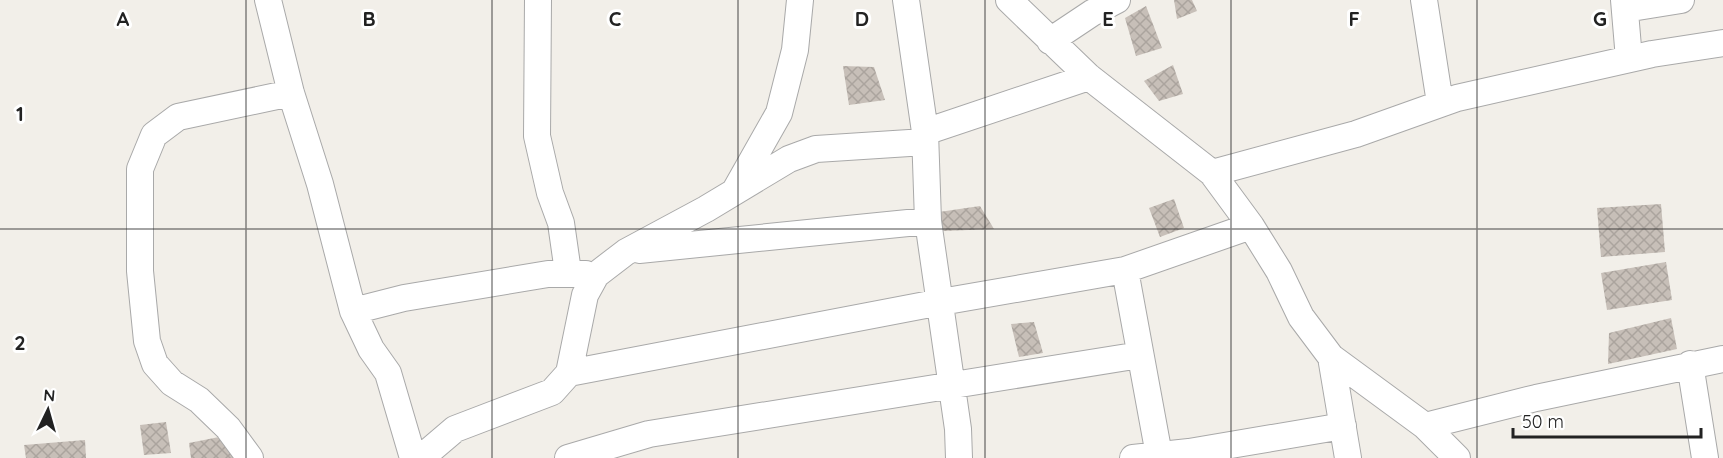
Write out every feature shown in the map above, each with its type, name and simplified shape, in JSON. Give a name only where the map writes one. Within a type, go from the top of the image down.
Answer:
[{"type":"street","points":[[268,0],[291,93],[320,184],[353,311],[372,350],[388,374],[413,458]]},
{"type":"street","points":[[538,0],[537,136],[550,193],[561,223],[568,272]]},
{"type":"street","points":[[734,191],[779,112],[795,50],[800,0]]},
{"type":"street","points":[[906,0],[925,137],[928,221],[952,385],[959,458]]},
{"type":"street","points":[[1009,0],[1089,77],[1212,173],[1251,226],[1279,271],[1301,318],[1331,357],[1425,426],[1457,458]]},
{"type":"street","points":[[1050,40],[1117,0]]},
{"type":"street","points":[[1424,0],[1440,103]]},
{"type":"street","points":[[1629,59],[1624,4],[1681,0]]},
{"type":"street","points":[[1212,173],[1356,134],[1440,103],[1629,59],[1723,43]]},
{"type":"street","points":[[422,458],[455,429],[552,392],[569,373],[585,295],[596,275],[626,252],[789,159],[816,149],[925,137],[1089,77]]},
{"type":"street","points":[[250,458],[228,428],[199,400],[172,383],[155,364],[147,341],[140,272],[140,169],[154,135],[178,117],[291,93]]},
{"type":"street","points":[[626,252],[928,221]]},
{"type":"street","points":[[569,373],[941,302],[1125,270],[1251,226]]},
{"type":"street","points":[[1125,270],[1159,456]]},
{"type":"street","points":[[353,311],[404,298],[568,272],[596,275]]},
{"type":"street","points":[[568,458],[649,434],[1140,355]]},
{"type":"street","points":[[1331,357],[1348,458]]},
{"type":"street","points":[[1425,426],[1690,364],[1723,359]]},
{"type":"street","points":[[1690,364],[1705,458]]},
{"type":"street","points":[[1133,458],[1159,456],[1343,426]]},
{"type":"building","points":[[1174,0],[1192,0],[1197,11],[1177,19]]},
{"type":"building","points":[[1146,6],[1162,48],[1136,56],[1125,18]]},
{"type":"building","points":[[1173,65],[1183,94],[1159,101],[1144,81]]},
{"type":"building","points":[[843,66],[874,67],[885,100],[849,105]]},
{"type":"building","points":[[1174,199],[1184,228],[1160,237],[1149,208]]},
{"type":"building","points":[[1661,204],[1665,252],[1601,257],[1597,208]]},
{"type":"building","points":[[980,206],[994,229],[943,231],[939,212]]},
{"type":"building","points":[[1666,262],[1672,300],[1607,310],[1601,273]]},
{"type":"building","points":[[1671,318],[1677,349],[1608,364],[1609,333]]},
{"type":"building","points":[[1034,322],[1043,353],[1019,357],[1011,324]]},
{"type":"building","points":[[166,422],[171,453],[144,455],[140,425]]},
{"type":"building","points":[[229,435],[236,458],[191,458],[189,443]]},
{"type":"building","points":[[85,440],[86,458],[26,458],[24,445]]}]
